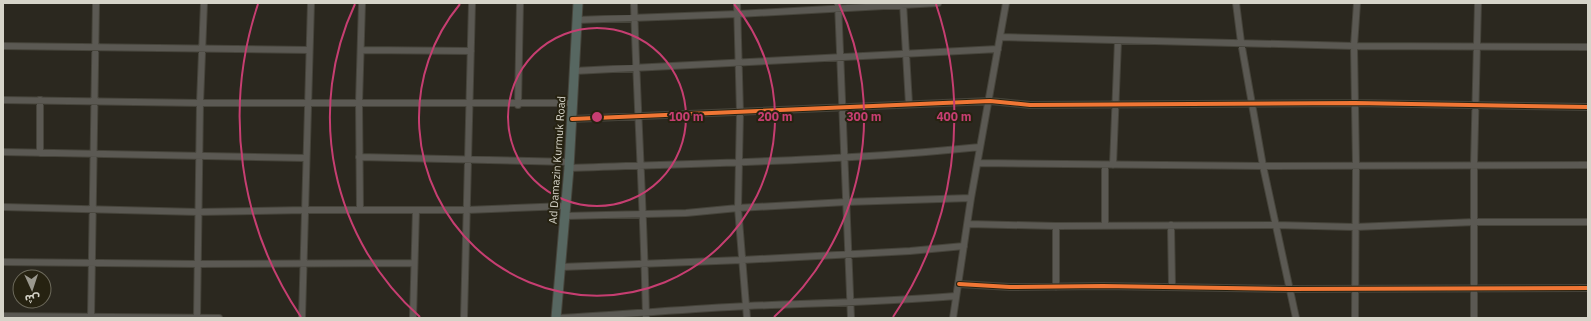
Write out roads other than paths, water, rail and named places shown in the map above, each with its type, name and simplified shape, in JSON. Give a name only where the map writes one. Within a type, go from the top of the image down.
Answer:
[{"type":"highway","name":"Ad Damazin Kurmuk Road","points":[[556,318],[569,165],[578,3]]},
{"type":"street","points":[[91,317],[96,3]]},
{"type":"street","points":[[197,318],[201,49],[204,3]]},
{"type":"street","points":[[302,318],[305,263],[307,103],[311,3]]},
{"type":"street","points":[[360,210],[359,103],[362,3]]},
{"type":"street","points":[[464,318],[472,3]]},
{"type":"street","points":[[518,105],[520,3]]},
{"type":"street","points":[[634,3],[637,117],[644,215],[646,316]]},
{"type":"street","points":[[737,3],[740,64],[738,208],[747,318]]},
{"type":"street","points":[[577,20],[738,14],[838,6],[938,3]]},
{"type":"street","points":[[953,318],[980,147],[990,101],[1006,3]]},
{"type":"street","points":[[1236,3],[1241,42],[1263,166],[1296,318]]},
{"type":"street","points":[[1355,318],[1356,165],[1354,46],[1357,3]]},
{"type":"street","points":[[1474,318],[1474,164],[1478,3]]},
{"type":"street","points":[[903,4],[909,104]]},
{"type":"street","points":[[838,6],[851,318]]},
{"type":"street","points":[[1000,37],[1354,46],[1588,47]]},
{"type":"street","points":[[1113,165],[1118,41]]},
{"type":"street","points":[[3,46],[309,50]]},
{"type":"street","points":[[574,71],[635,67],[740,64],[998,49]]},
{"type":"street","points":[[361,50],[471,52]]},
{"type":"street","points":[[3,100],[95,100],[200,103],[573,104]]},
{"type":"street","points":[[40,100],[40,153]]},
{"type":"street","points":[[572,119],[740,113],[990,101],[1010,104],[1355,103],[1588,107]]},
{"type":"street","points":[[359,157],[569,165],[640,166],[922,153],[980,147]]},
{"type":"street","points":[[3,152],[306,158]]},
{"type":"street","points":[[978,163],[1263,166],[1474,164],[1588,165]]},
{"type":"street","points":[[1105,165],[1105,226]]},
{"type":"street","points":[[565,216],[644,215],[846,202],[972,198]]},
{"type":"street","points":[[3,207],[198,212],[467,210],[566,206]]},
{"type":"street","points":[[413,318],[416,210]]},
{"type":"street","points":[[968,224],[1056,226],[1275,225],[1355,227],[1474,222],[1588,222]]},
{"type":"street","points":[[1171,225],[1172,286]]},
{"type":"street","points":[[1056,226],[1056,287]]},
{"type":"street","points":[[561,267],[742,260],[848,253],[910,251],[964,246]]},
{"type":"street","points":[[3,262],[414,264]]},
{"type":"street","points":[[958,284],[1010,287],[1172,286],[1290,289],[1588,288]]},
{"type":"street","points":[[556,318],[646,316],[746,306],[903,301],[956,296]]},
{"type":"street","points":[[3,316],[219,318]]}]
